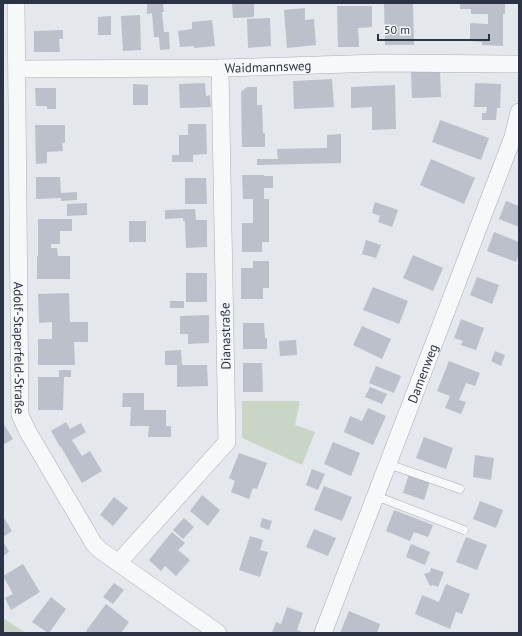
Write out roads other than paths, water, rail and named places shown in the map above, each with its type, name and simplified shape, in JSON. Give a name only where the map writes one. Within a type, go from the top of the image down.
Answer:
[{"type":"street","name":"Adolf-Staperfeld-Straße","points":[[16,3],[20,415],[28,432],[94,544],[100,550],[218,633]]},
{"type":"street","name":"Waidmannsweg","points":[[17,70],[220,68],[381,63],[519,64]]},
{"type":"street","name":"Dianastraße","points":[[118,562],[227,442],[220,68]]},
{"type":"street","name":"Damenweg","points":[[324,633],[513,137],[519,112]]},
{"type":"lane","points":[[388,464],[460,489]]},
{"type":"lane","points":[[376,496],[464,530]]}]
